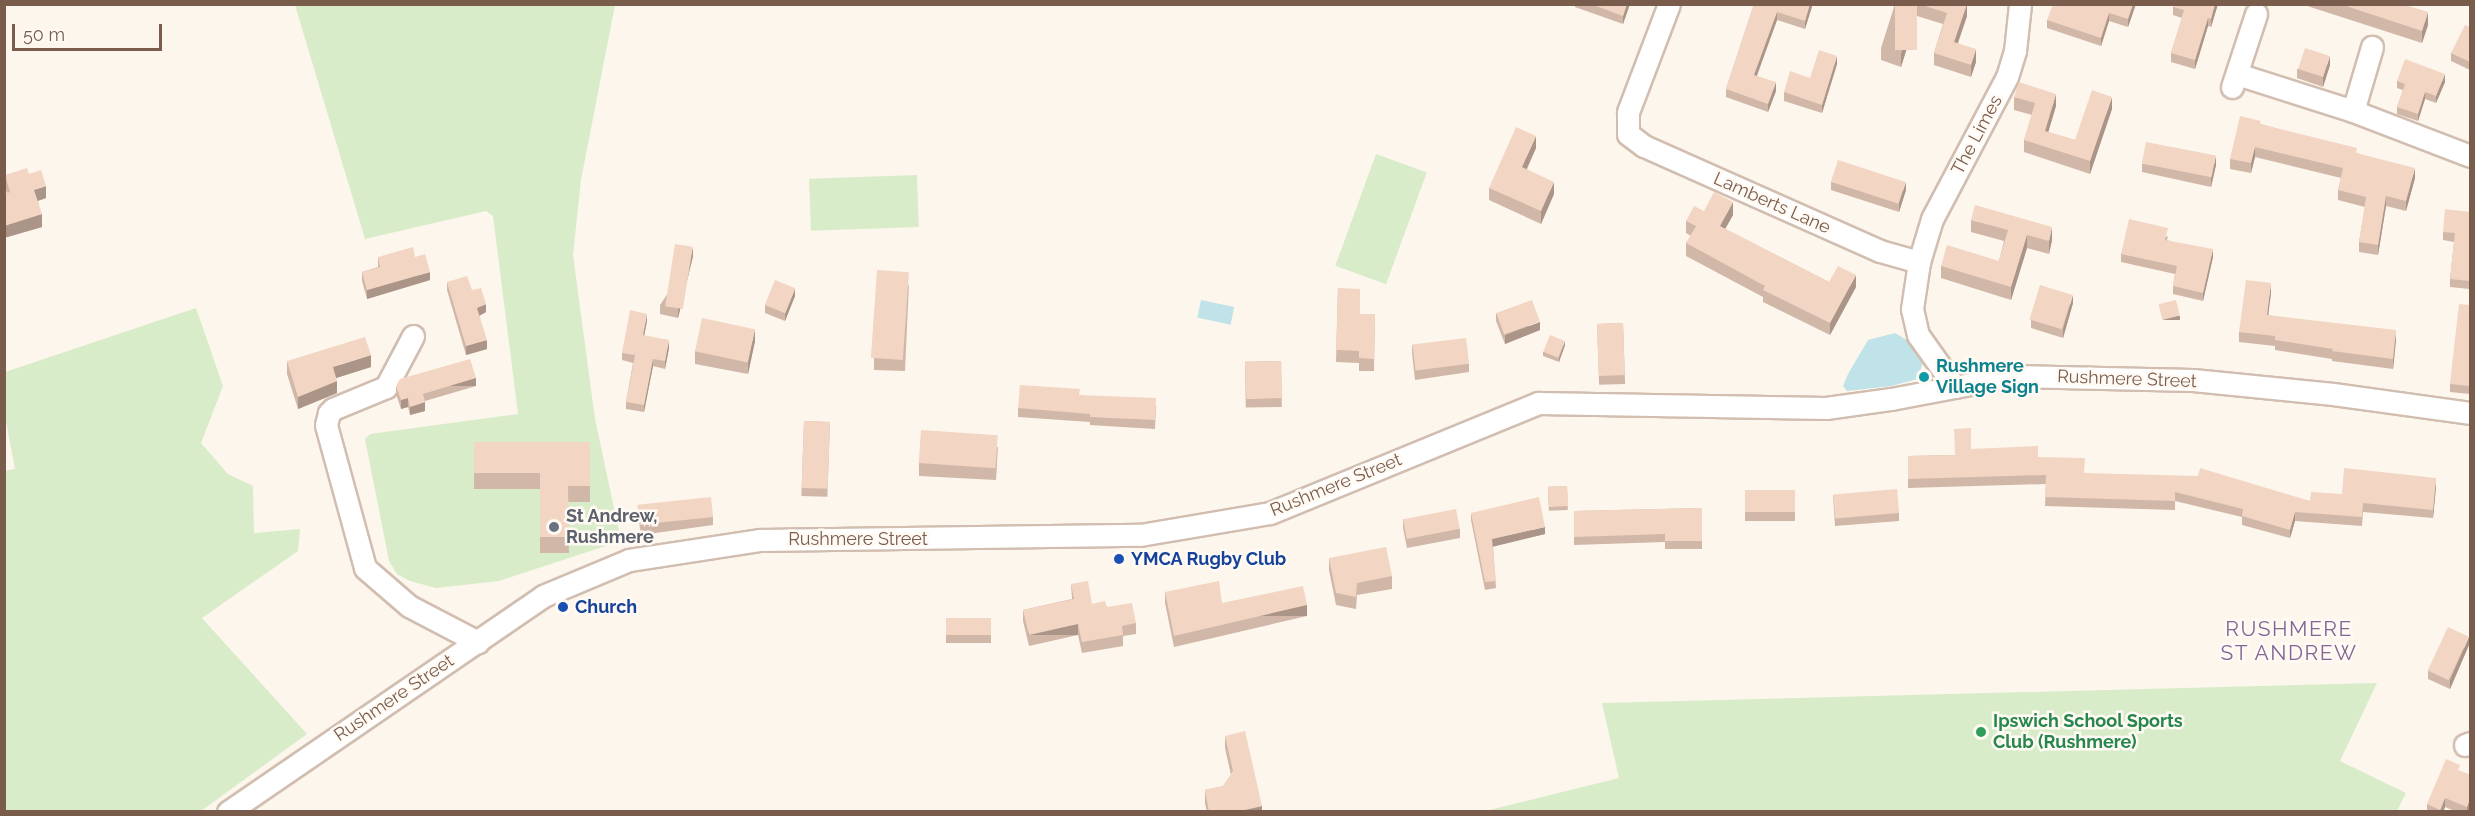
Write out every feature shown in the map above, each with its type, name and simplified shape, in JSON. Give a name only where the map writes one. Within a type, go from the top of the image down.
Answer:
[{"type":"street","name":"Lamberts Lane","points":[[1669,4],[1628,112],[1628,134],[1644,146],[1880,251],[1919,262]]},
{"type":"street","name":"The Limes","points":[[1919,262],[1932,219],[2007,76],[2015,51],[2020,4]]},
{"type":"street","points":[[2256,14],[2234,80],[2354,111],[2470,156]]},
{"type":"street","points":[[2354,111],[2372,47]]},
{"type":"street","points":[[1919,262],[1912,309],[1918,335],[1955,387]]},
{"type":"street","points":[[413,336],[386,387],[333,409],[329,413],[326,425],[365,568],[409,606],[478,642]]},
{"type":"street","name":"Rushmere Street","points":[[228,812],[543,596],[629,560],[760,540],[1140,535],[1270,513],[1538,403],[1826,408],[2013,376],[2193,380],[2333,394],[2470,413]]},
{"type":"green space","points":[[295,5],[615,5],[581,180],[573,255],[595,419],[621,541],[499,581],[436,588],[410,581],[397,574],[389,561],[365,439],[370,434],[518,414],[493,216],[486,211],[365,239]]},
{"type":"green space","points":[[1376,154],[1427,172],[1386,284],[1335,266]]},
{"type":"green space","points":[[917,175],[919,227],[811,231],[809,179]]},
{"type":"green space","points":[[196,308],[223,386],[201,443],[228,474],[253,486],[254,533],[300,529],[298,551],[202,618],[307,734],[201,811],[5,811],[4,471],[15,469],[5,416],[5,372]]},
{"type":"green space","name":"Ipswich School Sports Club (Rushmere)","points":[[2377,683],[2340,761],[2406,793],[2397,811],[1485,811],[1619,778],[1602,703]]},
{"type":"water","points":[[1201,300],[1234,307],[1231,325],[1197,318]]},
{"type":"water","points":[[1895,333],[1922,351],[1923,362],[1918,379],[1891,386],[1847,391],[1843,386],[1868,340]]},
{"type":"building","points":[[1591,4],[1627,4],[1623,16]]},
{"type":"building","points":[[1754,4],[1810,4],[1805,21],[1777,12],[1754,75],[1776,82],[1768,104],[1726,89]]},
{"type":"building","points":[[1895,4],[1917,4],[1917,50],[1895,50]]},
{"type":"building","points":[[1919,4],[1967,4],[1954,42],[1976,49],[1971,65],[1934,53],[1947,13]]},
{"type":"building","points":[[2053,4],[2133,4],[2128,19],[2109,13],[2101,38],[2047,20]]},
{"type":"building","points":[[2173,4],[2215,4],[2211,19],[2208,18],[2195,60],[2171,53],[2184,10],[2173,7]]},
{"type":"building","points":[[2340,4],[2402,4],[2428,12],[2422,31]]},
{"type":"building","points":[[2465,25],[2470,27],[2470,62],[2451,53]]},
{"type":"building","points":[[2305,48],[2330,56],[2323,77],[2298,69]]},
{"type":"building","points":[[1819,50],[1837,56],[1822,105],[1784,92],[1790,71],[1810,78]]},
{"type":"building","points":[[2405,59],[2445,74],[2436,96],[2425,92],[2418,114],[2397,107],[2405,84],[2397,81]]},
{"type":"building","points":[[2019,82],[2056,94],[2045,131],[2075,140],[2092,90],[2112,97],[2090,161],[2024,140],[2035,103],[2014,97]]},
{"type":"building","points":[[2240,116],[2261,121],[2260,124],[2357,148],[2356,153],[2415,168],[2406,201],[2386,196],[2378,245],[2359,242],[2366,197],[2338,190],[2343,168],[2255,147],[2251,163],[2230,159]]},
{"type":"building","points":[[1516,127],[1536,136],[1522,167],[1554,182],[1541,211],[1489,188]]},
{"type":"building","points":[[2146,142],[2216,156],[2211,177],[2142,164]]},
{"type":"building","points":[[1838,160],[1906,182],[1898,204],[1831,182]]},
{"type":"building","points":[[27,168],[29,174],[41,170],[46,186],[34,190],[42,214],[4,226],[4,194],[10,192],[5,175]]},
{"type":"building","points":[[1714,192],[1733,202],[1720,226],[1829,282],[1838,266],[1856,275],[1830,323],[1763,290],[1765,286],[1686,243],[1696,226],[1686,221],[1694,206],[1704,211]]},
{"type":"building","points":[[1975,205],[2052,227],[2049,241],[2027,235],[2011,287],[1941,266],[1947,245],[1999,261],[2008,230],[1971,220]]},
{"type":"building","points":[[2445,209],[2470,212],[2470,281],[2450,279],[2455,233],[2443,232]]},
{"type":"building","points":[[2129,219],[2168,228],[2165,240],[2213,249],[2203,293],[2173,286],[2177,266],[2121,254]]},
{"type":"building","points":[[675,244],[693,247],[683,309],[665,306]]},
{"type":"building","points":[[413,247],[415,257],[425,254],[430,272],[367,290],[362,272],[380,267],[378,257]]},
{"type":"building","points":[[877,270],[909,272],[903,360],[871,358]]},
{"type":"building","points":[[467,276],[472,290],[481,288],[486,304],[477,308],[487,340],[466,346],[447,282]]},
{"type":"building","points":[[775,280],[795,288],[785,313],[765,305]]},
{"type":"building","points":[[2246,280],[2271,283],[2267,315],[2396,330],[2393,359],[2332,351],[2333,349],[2275,340],[2275,336],[2239,332]]},
{"type":"building","points":[[2040,285],[2073,295],[2062,329],[2029,319]]},
{"type":"building","points":[[1338,288],[1360,289],[1360,314],[1375,314],[1374,359],[1359,358],[1359,351],[1336,350]]},
{"type":"building","points":[[1532,300],[1540,322],[1504,335],[1496,313]]},
{"type":"building","points":[[2176,300],[2180,316],[2162,320],[2159,304]]},
{"type":"building","points":[[2459,304],[2470,305],[2470,386],[2450,384]]},
{"type":"building","points":[[630,310],[647,314],[643,335],[669,340],[665,361],[653,359],[644,405],[626,402],[635,355],[622,353]]},
{"type":"building","points":[[702,318],[755,329],[748,362],[695,351]]},
{"type":"building","points":[[1623,323],[1625,375],[1599,376],[1597,324]]},
{"type":"building","points":[[1550,335],[1565,341],[1558,358],[1543,352]]},
{"type":"building","points":[[365,337],[371,355],[333,367],[337,381],[298,397],[287,361]]},
{"type":"building","points":[[1466,338],[1469,364],[1416,370],[1412,345]]},
{"type":"building","points":[[470,359],[476,378],[423,394],[425,402],[410,407],[408,398],[401,400],[396,386],[400,379]]},
{"type":"building","points":[[1281,361],[1282,398],[1246,399],[1245,362]]},
{"type":"building","points":[[1020,385],[1080,389],[1079,395],[1156,398],[1155,420],[1090,417],[1090,414],[1018,408]]},
{"type":"building","points":[[804,421],[830,422],[828,489],[802,488]]},
{"type":"building","points":[[1971,428],[1971,449],[2038,446],[2038,457],[2085,458],[2084,473],[2198,476],[2200,468],[2310,501],[2311,492],[2342,494],[2344,468],[2436,478],[2433,510],[2363,503],[2362,517],[2295,512],[2290,530],[2242,516],[2243,509],[2175,492],[2175,501],[2045,497],[2046,475],[1908,479],[1908,456],[1955,455],[1954,429]]},
{"type":"building","points":[[921,430],[998,435],[996,468],[919,463]]},
{"type":"building","name":"St Andrew, Rushmere","points":[[474,442],[590,442],[590,486],[568,486],[569,537],[540,537],[540,473],[474,473]]},
{"type":"building","points":[[1567,486],[1568,506],[1549,507],[1548,487]]},
{"type":"building","points":[[1897,489],[1899,513],[1835,518],[1833,495]]},
{"type":"building","points":[[1745,490],[1795,490],[1795,512],[1745,512]]},
{"type":"building","points":[[711,497],[713,517],[639,525],[637,505]]},
{"type":"building","points":[[1539,497],[1545,527],[1492,539],[1496,581],[1485,582],[1471,513]]},
{"type":"building","points":[[1702,508],[1702,541],[1665,541],[1665,534],[1574,537],[1574,511]]},
{"type":"building","points":[[1456,509],[1460,529],[1407,539],[1403,519]]},
{"type":"building","points":[[1386,547],[1392,576],[1357,583],[1356,597],[1336,593],[1329,558]]},
{"type":"building","points":[[1088,581],[1092,604],[1105,601],[1107,607],[1132,603],[1136,623],[1122,626],[1123,635],[1082,642],[1078,624],[1029,635],[1023,610],[1074,599],[1071,584]]},
{"type":"building","points":[[1219,581],[1222,603],[1303,586],[1307,605],[1174,636],[1165,592]]},
{"type":"building","points":[[946,618],[991,618],[991,635],[946,635]]},
{"type":"building","points":[[2448,627],[2469,637],[2449,680],[2428,671]]},
{"type":"building","points":[[1245,731],[1262,806],[1236,812],[1209,812],[1205,790],[1223,786],[1233,771],[1225,736]]},
{"type":"building","points":[[2446,759],[2460,765],[2458,770],[2470,775],[2470,799],[2467,807],[2445,798],[2440,810],[2427,804]]},
{"type":"place","name":"Rushmere Village Sign","points":[[1924,377]]},
{"type":"place","name":"St Andrew, Rushmere","points":[[554,527]]},
{"type":"place","name":"YMCA Rugby Club","points":[[1119,559]]},
{"type":"place","name":"Church","points":[[563,607]]},
{"type":"place","name":"Ipswich School Sports Club (Rushmere)","points":[[1981,732]]},
{"type":"district","name":"RUSHMERE ST ANDREW","points":[[2289,641]]}]
